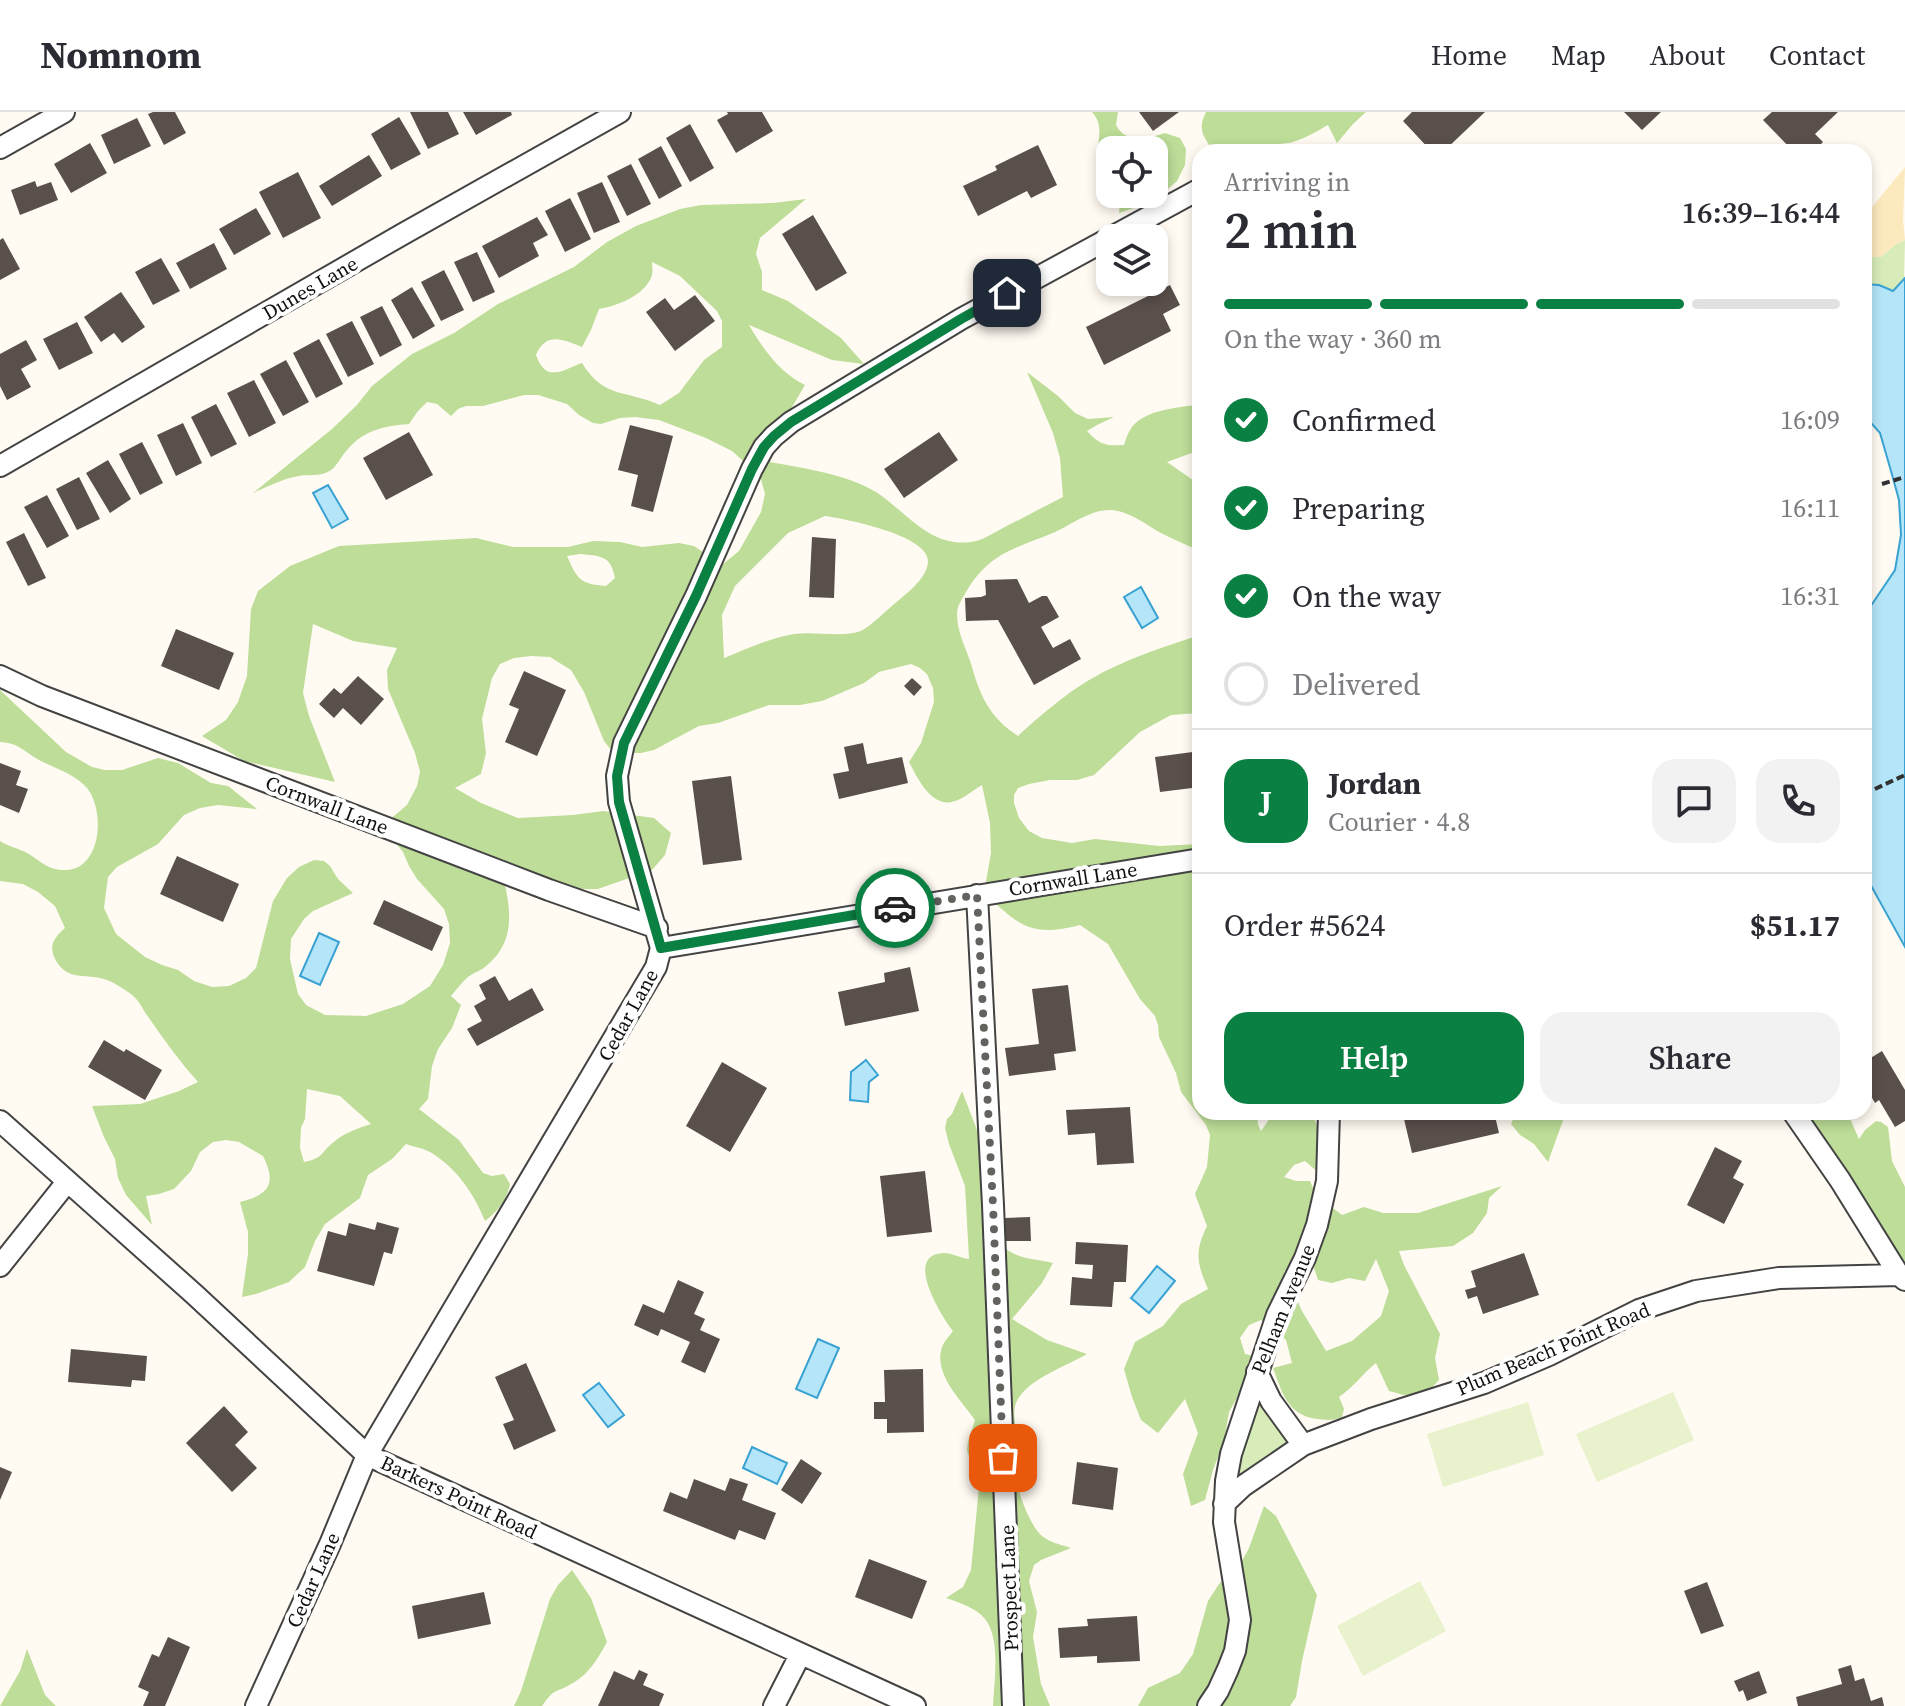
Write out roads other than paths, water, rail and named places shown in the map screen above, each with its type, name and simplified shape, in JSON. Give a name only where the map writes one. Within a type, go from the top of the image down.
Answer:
[{"type":"street","points":[[0,148],[64,112]]},
{"type":"street","name":"Dunes Lane","points":[[0,466],[620,112]]},
{"type":"street","points":[[659,938],[619,802],[617,776],[624,743],[764,447],[791,422],[961,319],[1192,193]]},
{"type":"street","name":"Cornwall Lane","points":[[0,676],[42,696],[549,890],[659,938],[977,895],[1192,860]]},
{"type":"street","name":"Prospect Lane","points":[[977,895],[1013,1706]]},
{"type":"street","name":"Cedar Lane","points":[[256,1706],[367,1455],[631,1012],[656,967],[659,938]]},
{"type":"street","name":"Pelham Avenue","points":[[1208,1706],[1232,1660],[1240,1620],[1225,1534],[1224,1504],[1231,1454],[1277,1315],[1305,1258],[1317,1225],[1327,1181],[1329,1120]]},
{"type":"street","points":[[1799,1120],[1902,1278]]},
{"type":"street","name":"Barkers Point Road","points":[[0,1121],[194,1294],[367,1455],[915,1706]]},
{"type":"street","points":[[0,1266],[67,1182]]},
{"type":"street","name":"Plum Beach Point Road","points":[[1224,1504],[1243,1486],[1303,1445],[1371,1419],[1484,1383],[1639,1310],[1696,1291],[1779,1278],[1902,1278]]},
{"type":"street","points":[[1257,1372],[1271,1401],[1303,1445]]},
{"type":"street","points":[[774,1706],[800,1655]]},
{"type":"water","points":[[1905,278],[1905,947],[1872,887],[1872,604],[1895,570],[1901,535],[1899,500],[1880,433],[1872,424],[1872,285],[1893,291]]},
{"type":"water","points":[[328,485],[348,519],[332,528],[313,493]]},
{"type":"water","points":[[1141,587],[1158,618],[1142,628],[1124,597]]},
{"type":"water","points":[[319,933],[339,942],[320,985],[300,976]]},
{"type":"water","points":[[866,1060],[878,1075],[869,1082],[868,1102],[850,1100],[851,1072]]},
{"type":"water","points":[[1157,1266],[1175,1281],[1149,1313],[1131,1298]]},
{"type":"water","points":[[818,1339],[839,1348],[817,1398],[796,1389]]},
{"type":"water","points":[[599,1383],[624,1415],[608,1427],[583,1395]]},
{"type":"water","points":[[752,1447],[787,1463],[777,1484],[743,1468]]}]
